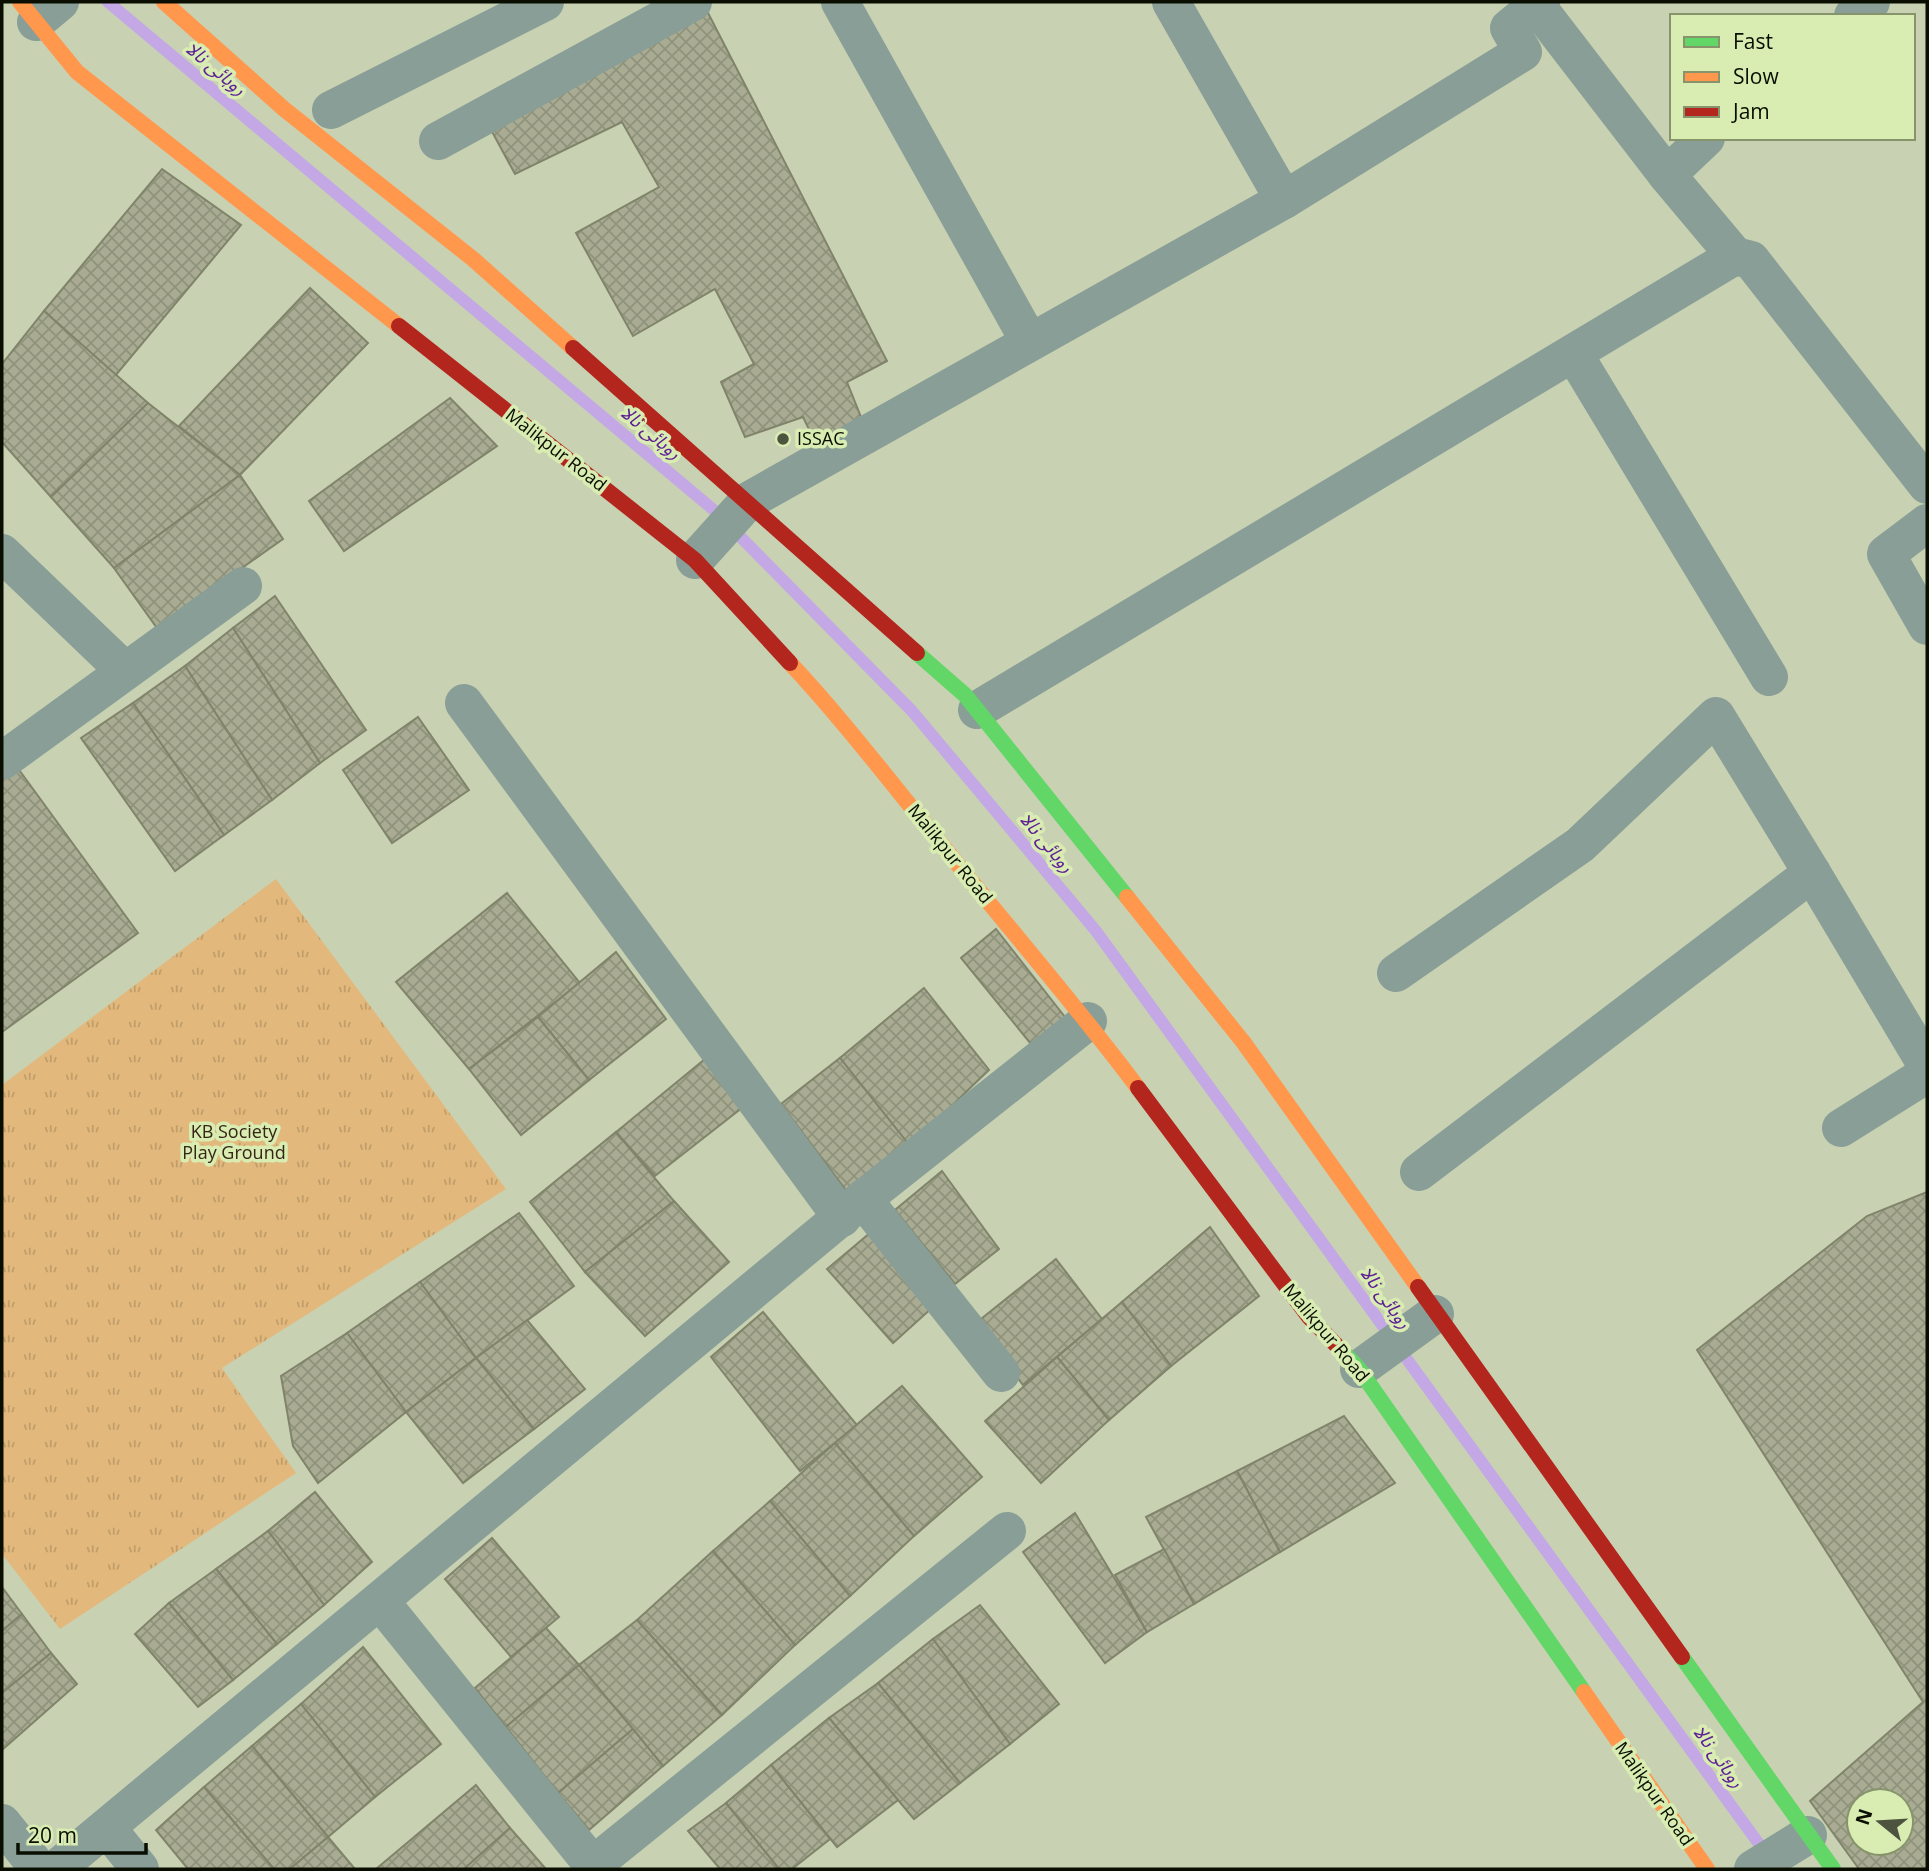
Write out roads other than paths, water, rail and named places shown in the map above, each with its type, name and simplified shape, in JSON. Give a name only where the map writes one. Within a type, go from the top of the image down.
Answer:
[{"type":"street","points":[[164,2],[284,110],[473,259],[965,695],[1244,1043],[1428,1319],[1799,1840],[1833,1869]]},
{"type":"street","points":[[331,110],[545,2]]},
{"type":"street","points":[[438,141],[693,2]]},
{"type":"street","points":[[840,2],[1029,341]]},
{"type":"street","points":[[1171,2],[1284,201]]},
{"type":"street","points":[[1856,14],[1871,2]]},
{"type":"street","name":"Malikpur Road","points":[[39,8],[77,72],[701,553],[849,727],[947,852],[1088,1021],[1309,1317],[1369,1362],[1707,1869]]},
{"type":"street","points":[[701,553],[748,501],[1029,341],[1284,201],[1524,52],[1520,9]]},
{"type":"street","points":[[1520,9],[1735,256],[1751,260],[1927,485]]},
{"type":"street","points":[[1667,175],[1704,140]]},
{"type":"street","points":[[977,710],[1735,256]]},
{"type":"street","points":[[1574,354],[1769,677]]},
{"type":"street","points":[[1927,523],[1886,554],[1927,626]]},
{"type":"street","points":[[2,553],[125,671]]},
{"type":"street","points":[[2,761],[243,586]]},
{"type":"street","points":[[464,703],[853,1208],[1001,1373]]},
{"type":"street","points":[[1396,973],[1580,845],[1717,716],[1927,1066]]},
{"type":"street","points":[[1419,1172],[1812,873]]},
{"type":"street","points":[[56,1869],[853,1208],[1088,1021]]},
{"type":"street","points":[[1841,1128],[1927,1074]]},
{"type":"street","points":[[1369,1362],[1428,1319]]},
{"type":"street","points":[[380,1601],[594,1867],[1007,1531]]},
{"type":"street","points":[[2,1823],[39,1869]]},
{"type":"street","points":[[107,1828],[140,1869]]},
{"type":"street","points":[[1753,1869],[1799,1840]]},
{"type":"waterway","name":"روہائی نالا","points":[[108,2],[715,511],[912,711],[1096,931],[1767,1855]]},
{"type":"place","name":"ISSAC","points":[[783,439]]},
{"type":"park label","name":"KB Society Play Ground","points":[[234,1142]]}]
